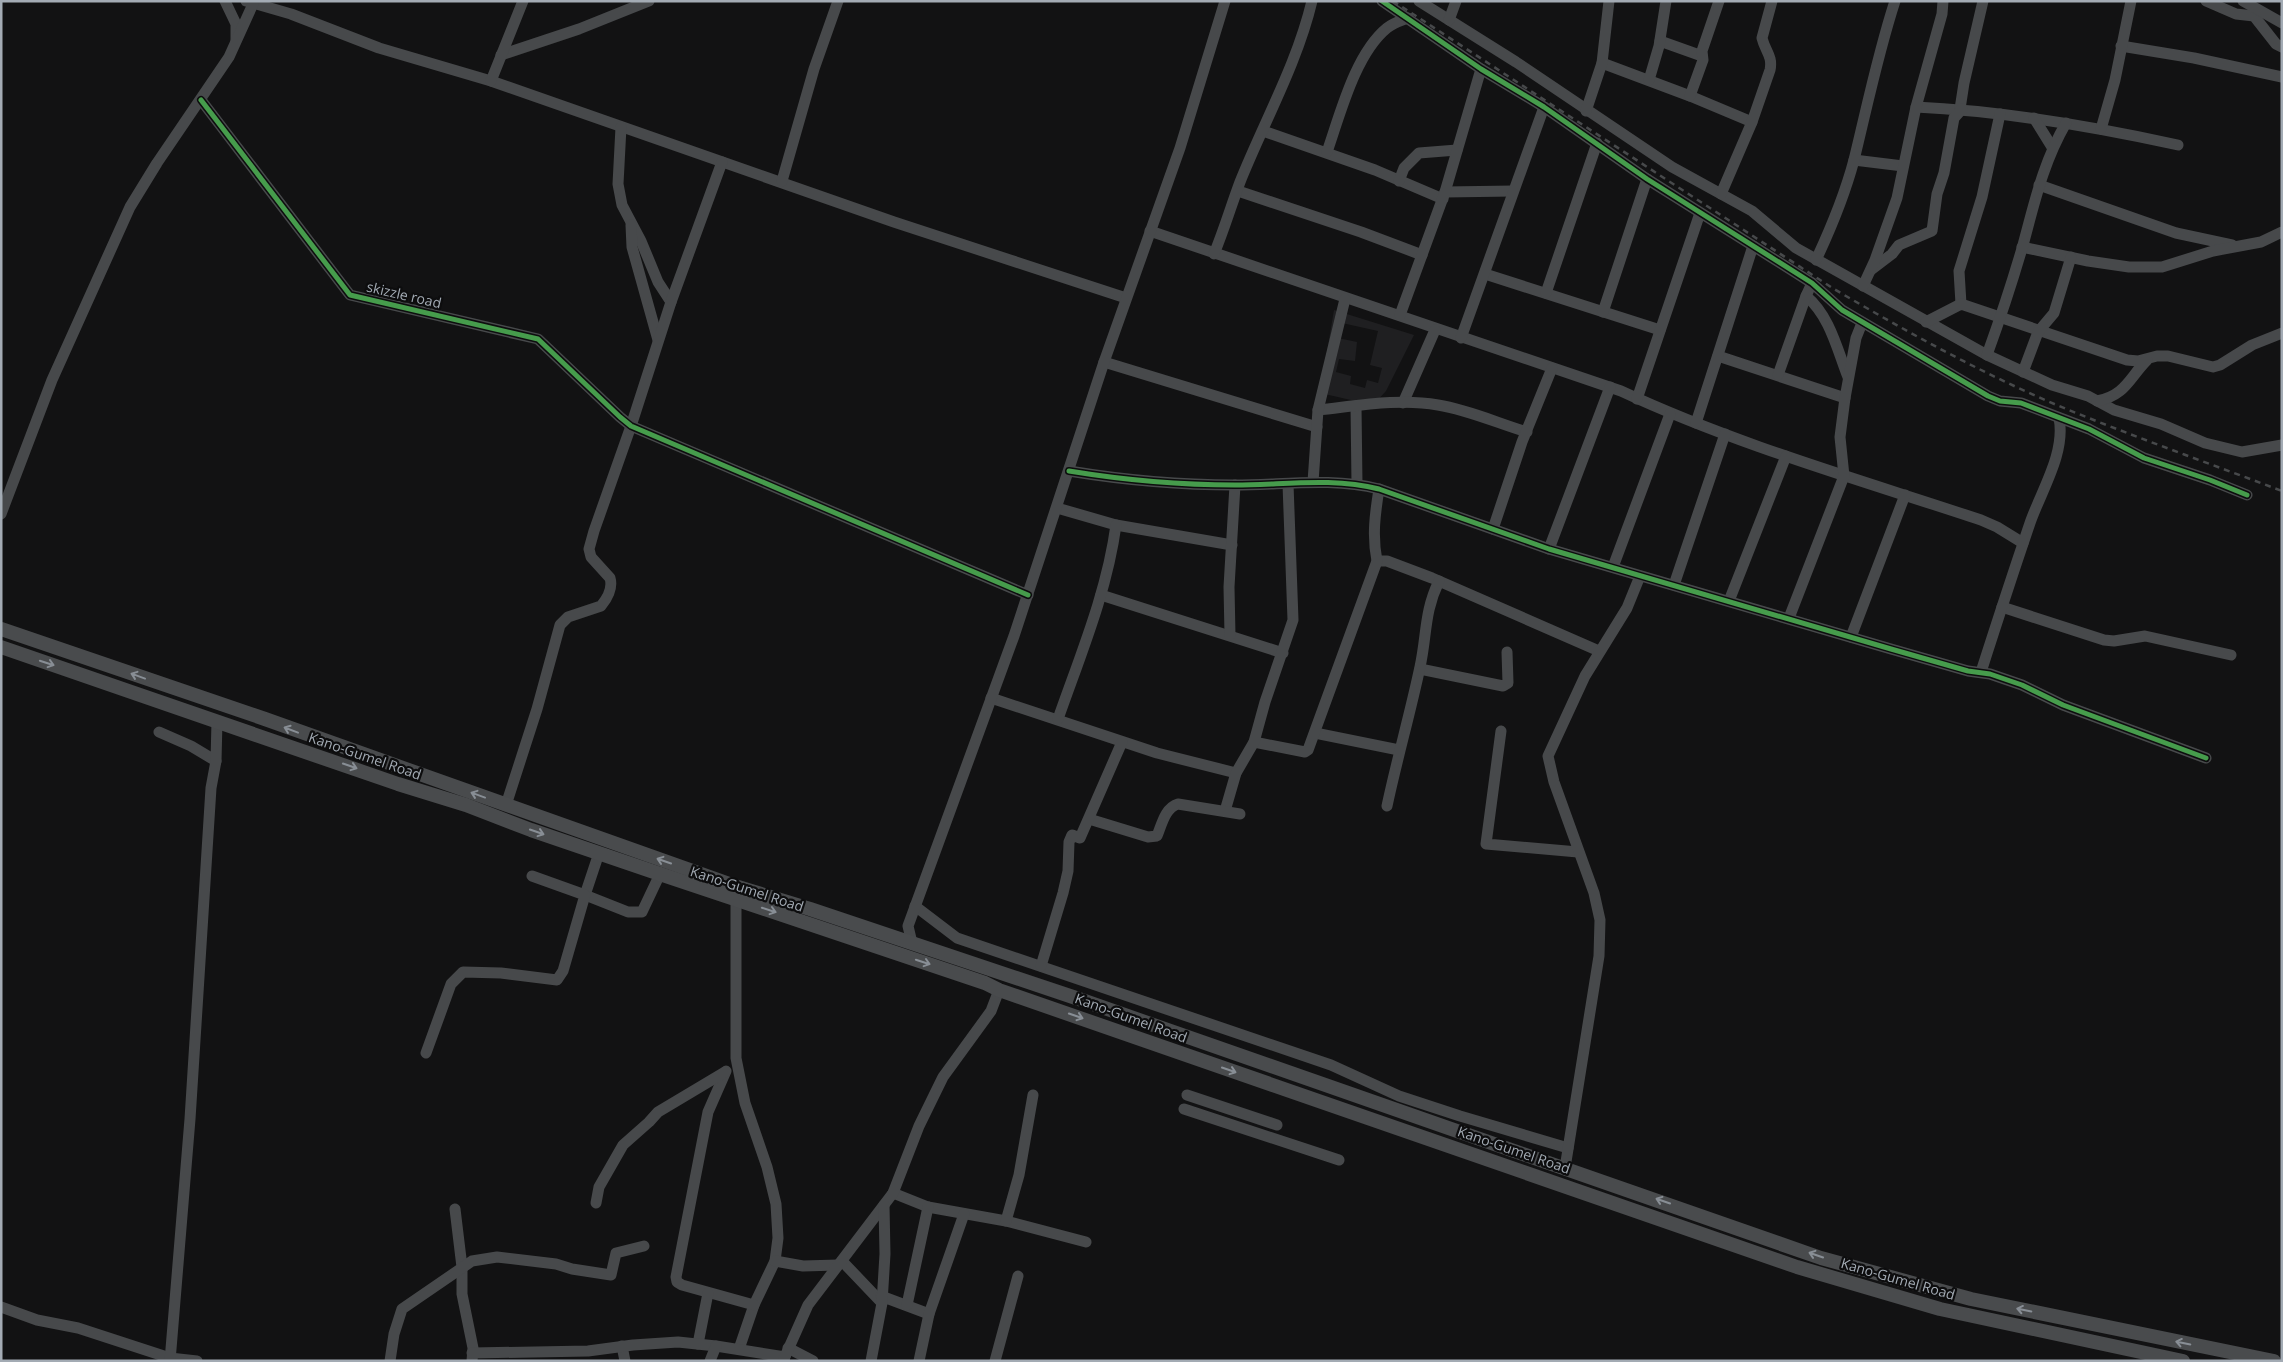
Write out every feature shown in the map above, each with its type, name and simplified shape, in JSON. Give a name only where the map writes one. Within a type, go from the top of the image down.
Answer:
[{"type":"main road","name":"Kano-Gumel Road","points":[[1,629],[265,719],[506,805],[637,858],[738,887],[912,943],[1821,1258],[1943,1292],[2274,1361]]},
{"type":"main road","name":"Kano-Gumel Road","points":[[1,647],[466,805],[599,853],[637,858],[660,874],[976,980],[999,990],[1761,1255],[1940,1309],[2183,1361]]},
{"type":"main road","points":[[1273,1085],[1280,1069]]},
{"type":"main road","points":[[1940,1309],[1943,1292]]},
{"type":"street","points":[[226,1],[236,24],[236,47]]},
{"type":"street","points":[[492,81],[523,1]]},
{"type":"street","points":[[502,55],[579,29],[649,1]]},
{"type":"street","points":[[782,181],[814,69],[838,1]]},
{"type":"street","points":[[912,943],[908,926],[979,736],[1028,595],[1104,362],[1180,148],[1225,1]]},
{"type":"street","points":[[1214,254],[1262,131],[1304,31],[1312,1]]},
{"type":"street","points":[[1382,1],[1481,69],[1544,107],[1700,214],[1812,283],[1842,310],[1988,396],[2000,401],[2021,402],[2112,440],[2144,458],[2210,480],[2247,495]]},
{"type":"street","points":[[1419,1],[1672,167],[1752,211],[1796,248],[1987,355],[2052,385],[2097,401],[2114,410],[2161,424],[2180,433],[2223,448],[2242,452],[2282,446]]},
{"type":"street","points":[[1449,20],[1456,1]]},
{"type":"street","points":[[1586,111],[1602,63],[1608,1]]},
{"type":"street","points":[[1649,80],[1660,41],[1666,1]]},
{"type":"street","points":[[1690,96],[1703,60],[1702,50],[1719,1]]},
{"type":"street","points":[[1721,194],[1752,122],[1772,62],[1762,38],[1772,1]]},
{"type":"street","points":[[1816,260],[1839,205],[1854,160],[1870,85],[1895,1]]},
{"type":"street","points":[[1862,286],[1890,220],[1916,107],[1942,14],[1943,1]]},
{"type":"street","points":[[1870,270],[1892,254],[1899,245],[1932,231],[1937,194],[1944,173],[1954,118],[1961,109],[1964,83],[1983,1]]},
{"type":"street","points":[[2101,129],[2115,80],[2131,1]]},
{"type":"street","points":[[2206,1],[2236,14],[2254,16],[2276,44],[2282,47]]},
{"type":"street","points":[[2243,1],[2282,23]]},
{"type":"street","points":[[1,514],[52,380],[130,207],[157,163],[236,47],[250,2],[291,14],[379,48],[492,81],[722,162],[782,181],[894,222],[1126,298]]},
{"type":"street","points":[[1327,152],[1349,92],[1366,55],[1389,26],[1408,18]]},
{"type":"street","points":[[1660,41],[1702,56]]},
{"type":"street","points":[[2121,46],[2194,58],[2282,77]]},
{"type":"street","points":[[1602,63],[1690,96],[1752,122]]},
{"type":"street","points":[[1400,315],[1444,195],[1481,69]]},
{"type":"street","name":"skizzle road","points":[[201,100],[350,295],[538,339],[631,426],[1028,595]]},
{"type":"street","points":[[1461,338],[1544,107]]},
{"type":"street","points":[[1916,107],[1961,109],[2034,118],[2101,129],[2178,145]]},
{"type":"street","points":[[1961,304],[1959,271],[1968,250],[1982,197],[2000,114]]},
{"type":"street","points":[[2034,118],[2052,147]]},
{"type":"street","points":[[1987,355],[2001,318],[2039,185],[2052,147],[2066,123]]},
{"type":"street","points":[[621,127],[618,184],[622,205],[641,241],[658,282],[671,302]]},
{"type":"street","points":[[1262,131],[1327,152],[1444,195],[1513,191]]},
{"type":"street","points":[[1546,293],[1597,143]]},
{"type":"street","points":[[1399,180],[1404,168],[1419,152],[1457,150]]},
{"type":"street","points":[[1854,160],[1903,166]]},
{"type":"street","points":[[506,805],[537,709],[560,625],[568,617],[602,606],[608,595],[612,582],[591,557],[589,549],[671,302],[722,162]]},
{"type":"street","points":[[1603,312],[1647,179]]},
{"type":"street","points":[[2039,185],[2176,233],[2238,247]]},
{"type":"street","points":[[1238,191],[1361,232],[1422,255]]},
{"type":"street","points":[[1638,399],[1700,214]]},
{"type":"street","points":[[631,223],[632,247],[658,341]]},
{"type":"street","points":[[1150,231],[1345,299],[1400,315],[1436,330],[1610,387],[1670,414],[1786,456],[1981,520],[1997,527],[2023,543]]},
{"type":"street","points":[[2022,247],[2071,258],[2129,267],[2162,267],[2213,251],[2261,242],[2282,232]]},
{"type":"street","points":[[1696,423],[1752,246]]},
{"type":"street","points":[[2024,372],[2038,332],[2054,313],[2071,258]]},
{"type":"street","points":[[1485,274],[1660,330]]},
{"type":"street","points":[[1778,375],[1812,283]]},
{"type":"street","points":[[1806,296],[1823,315],[1848,377]]},
{"type":"street","points":[[1313,482],[1318,410],[1345,299]]},
{"type":"street","points":[[1926,322],[1961,304],[2038,332],[2127,360],[2147,360],[2157,356],[2168,356],[2213,367],[2220,365],[2252,345],[2282,333]]},
{"type":"street","points":[[1789,618],[1844,476],[1840,437],[1848,377],[1856,338],[1862,323]]},
{"type":"street","points":[[1403,403],[1436,330]]},
{"type":"street","points":[[1718,356],[1845,398]]},
{"type":"street","points":[[2097,401],[2107,399],[2126,388],[2147,360]]},
{"type":"street","points":[[1104,362],[1317,427]]},
{"type":"street","points":[[1493,529],[1552,368]]},
{"type":"street","points":[[1548,549],[1610,387]]},
{"type":"street","points":[[1318,410],[1403,403],[1438,404],[1473,412],[1500,424],[1527,432]]},
{"type":"street","points":[[1356,406],[1357,484]]},
{"type":"street","points":[[1613,567],[1670,414]]},
{"type":"street","points":[[1981,672],[2023,543],[2051,471],[2062,431],[2058,418]]},
{"type":"street","points":[[2062,431],[2073,424]]},
{"type":"street","points":[[1674,585],[1725,434]]},
{"type":"street","points":[[1728,600],[1786,456]]},
{"type":"street","points":[[1069,471],[1182,485],[1313,482],[1357,484],[1379,489],[1548,549],[2022,685],[2063,706],[2206,758]]},
{"type":"street","points":[[1225,811],[1236,774],[1254,742],[1265,702],[1293,620],[1294,604],[1290,571],[1288,484]]},
{"type":"street","points":[[1230,635],[1229,587],[1235,485]]},
{"type":"street","points":[[1254,742],[1305,752],[1315,733],[1377,561],[1373,522],[1379,489]]},
{"type":"street","points":[[1851,637],[1905,495]]},
{"type":"street","points":[[1057,508],[1116,525],[1232,545]]},
{"type":"street","points":[[1058,719],[1101,595],[1112,555],[1116,525]]},
{"type":"street","points":[[1377,561],[1387,561],[1402,566],[1599,651]]},
{"type":"street","points":[[1565,1168],[1596,976],[1599,909],[1551,772],[1548,756],[1563,720],[1599,651],[1627,608],[1640,576]]},
{"type":"street","points":[[1388,806],[1399,750],[1405,733],[1420,668],[1426,616],[1439,581]]},
{"type":"street","points":[[1101,595],[1283,653]]},
{"type":"street","points":[[2002,607],[2104,640],[2114,641],[2145,636],[2230,655]]},
{"type":"street","points":[[1420,668],[1503,686],[1508,683],[1507,652]]},
{"type":"street","points":[[991,698],[1157,753],[1236,774]]},
{"type":"street","points":[[170,1359],[192,1090],[211,788],[216,761],[217,721]]},
{"type":"street","points":[[1501,731],[1486,844],[1578,852]]},
{"type":"street","points":[[159,732],[191,746],[216,761]]},
{"type":"street","points":[[1315,733],[1333,735],[1399,750]]},
{"type":"street","points":[[1041,966],[1068,871],[1069,842],[1072,835],[1080,838],[1122,742]]},
{"type":"street","points":[[1089,819],[1148,838],[1157,836],[1167,812],[1173,805],[1182,804],[1240,814]]},
{"type":"street","points":[[426,1053],[451,984],[462,972],[501,973],[557,980],[563,971],[599,853]]},
{"type":"street","points":[[532,876],[628,912],[642,912],[660,874]]},
{"type":"street","points":[[736,899],[736,1058],[745,1103],[776,1204],[778,1238],[775,1261],[754,1304],[739,1349]]},
{"type":"street","points":[[915,906],[957,938],[1331,1065],[1408,1098],[1568,1148]]},
{"type":"street","points":[[785,1355],[808,1304],[893,1193],[919,1126],[943,1077],[991,1011],[999,990]]},
{"type":"street","points":[[736,1058],[726,1071],[708,1112],[676,1277],[677,1282],[682,1285],[754,1304]]},
{"type":"street","points":[[596,1203],[600,1188],[623,1145],[658,1112],[726,1071]]},
{"type":"street","points":[[1006,1221],[1019,1175],[1032,1095]]},
{"type":"street","points":[[1187,1096],[1277,1125]]},
{"type":"street","points":[[1184,1109],[1339,1160]]},
{"type":"street","points":[[893,1193],[928,1207],[1006,1221],[1086,1242]]},
{"type":"street","points":[[871,1361],[882,1300],[885,1254],[884,1204]]},
{"type":"street","points":[[907,1305],[928,1207]]},
{"type":"street","points":[[455,1209],[462,1267],[462,1294],[472,1357],[588,1351],[622,1346],[678,1342],[785,1355],[813,1361]]},
{"type":"street","points":[[919,1361],[929,1314],[964,1214]]},
{"type":"street","points":[[390,1361],[394,1334],[402,1310],[462,1267],[481,1258],[497,1257],[556,1264],[572,1269],[611,1274],[616,1253],[644,1246]]},
{"type":"street","points":[[775,1261],[803,1266],[840,1263],[882,1300],[907,1305],[929,1314]]},
{"type":"street","points":[[995,1361],[1018,1276]]},
{"type":"street","points":[[698,1344],[708,1293]]},
{"type":"street","points":[[1,1307],[37,1320],[78,1328],[170,1359],[197,1361]]},
{"type":"street","points":[[622,1346],[625,1361]]},
{"type":"street","points":[[710,1361],[716,1346]]},
{"type":"shaded area","points":[[1334,310],[1414,335],[1386,391],[1373,405],[1320,393]],"holes":[[[1342,323],[1378,331],[1370,365],[1382,368],[1378,383],[1367,380],[1365,388],[1350,384],[1351,376],[1336,372],[1339,359],[1355,361],[1357,342],[1338,338]]]},
{"type":"railway","points":[[1393,1],[1834,289],[1917,336],[2001,380],[2059,406],[2282,491]]},
{"type":"cycle path","points":[[1382,1],[1481,69],[1544,107],[1647,179],[1812,283],[1842,310],[1988,396],[2000,401],[2021,403],[2089,429],[2144,458],[2210,480],[2247,495]]},
{"type":"cycle path","points":[[201,100],[350,295],[538,339],[631,426],[1028,595]]},
{"type":"cycle path","points":[[1069,471],[1172,483],[1235,485],[1325,482],[1361,485],[1379,489],[1549,549],[1968,671],[1990,674],[2022,685],[2063,705],[2206,758]]}]
